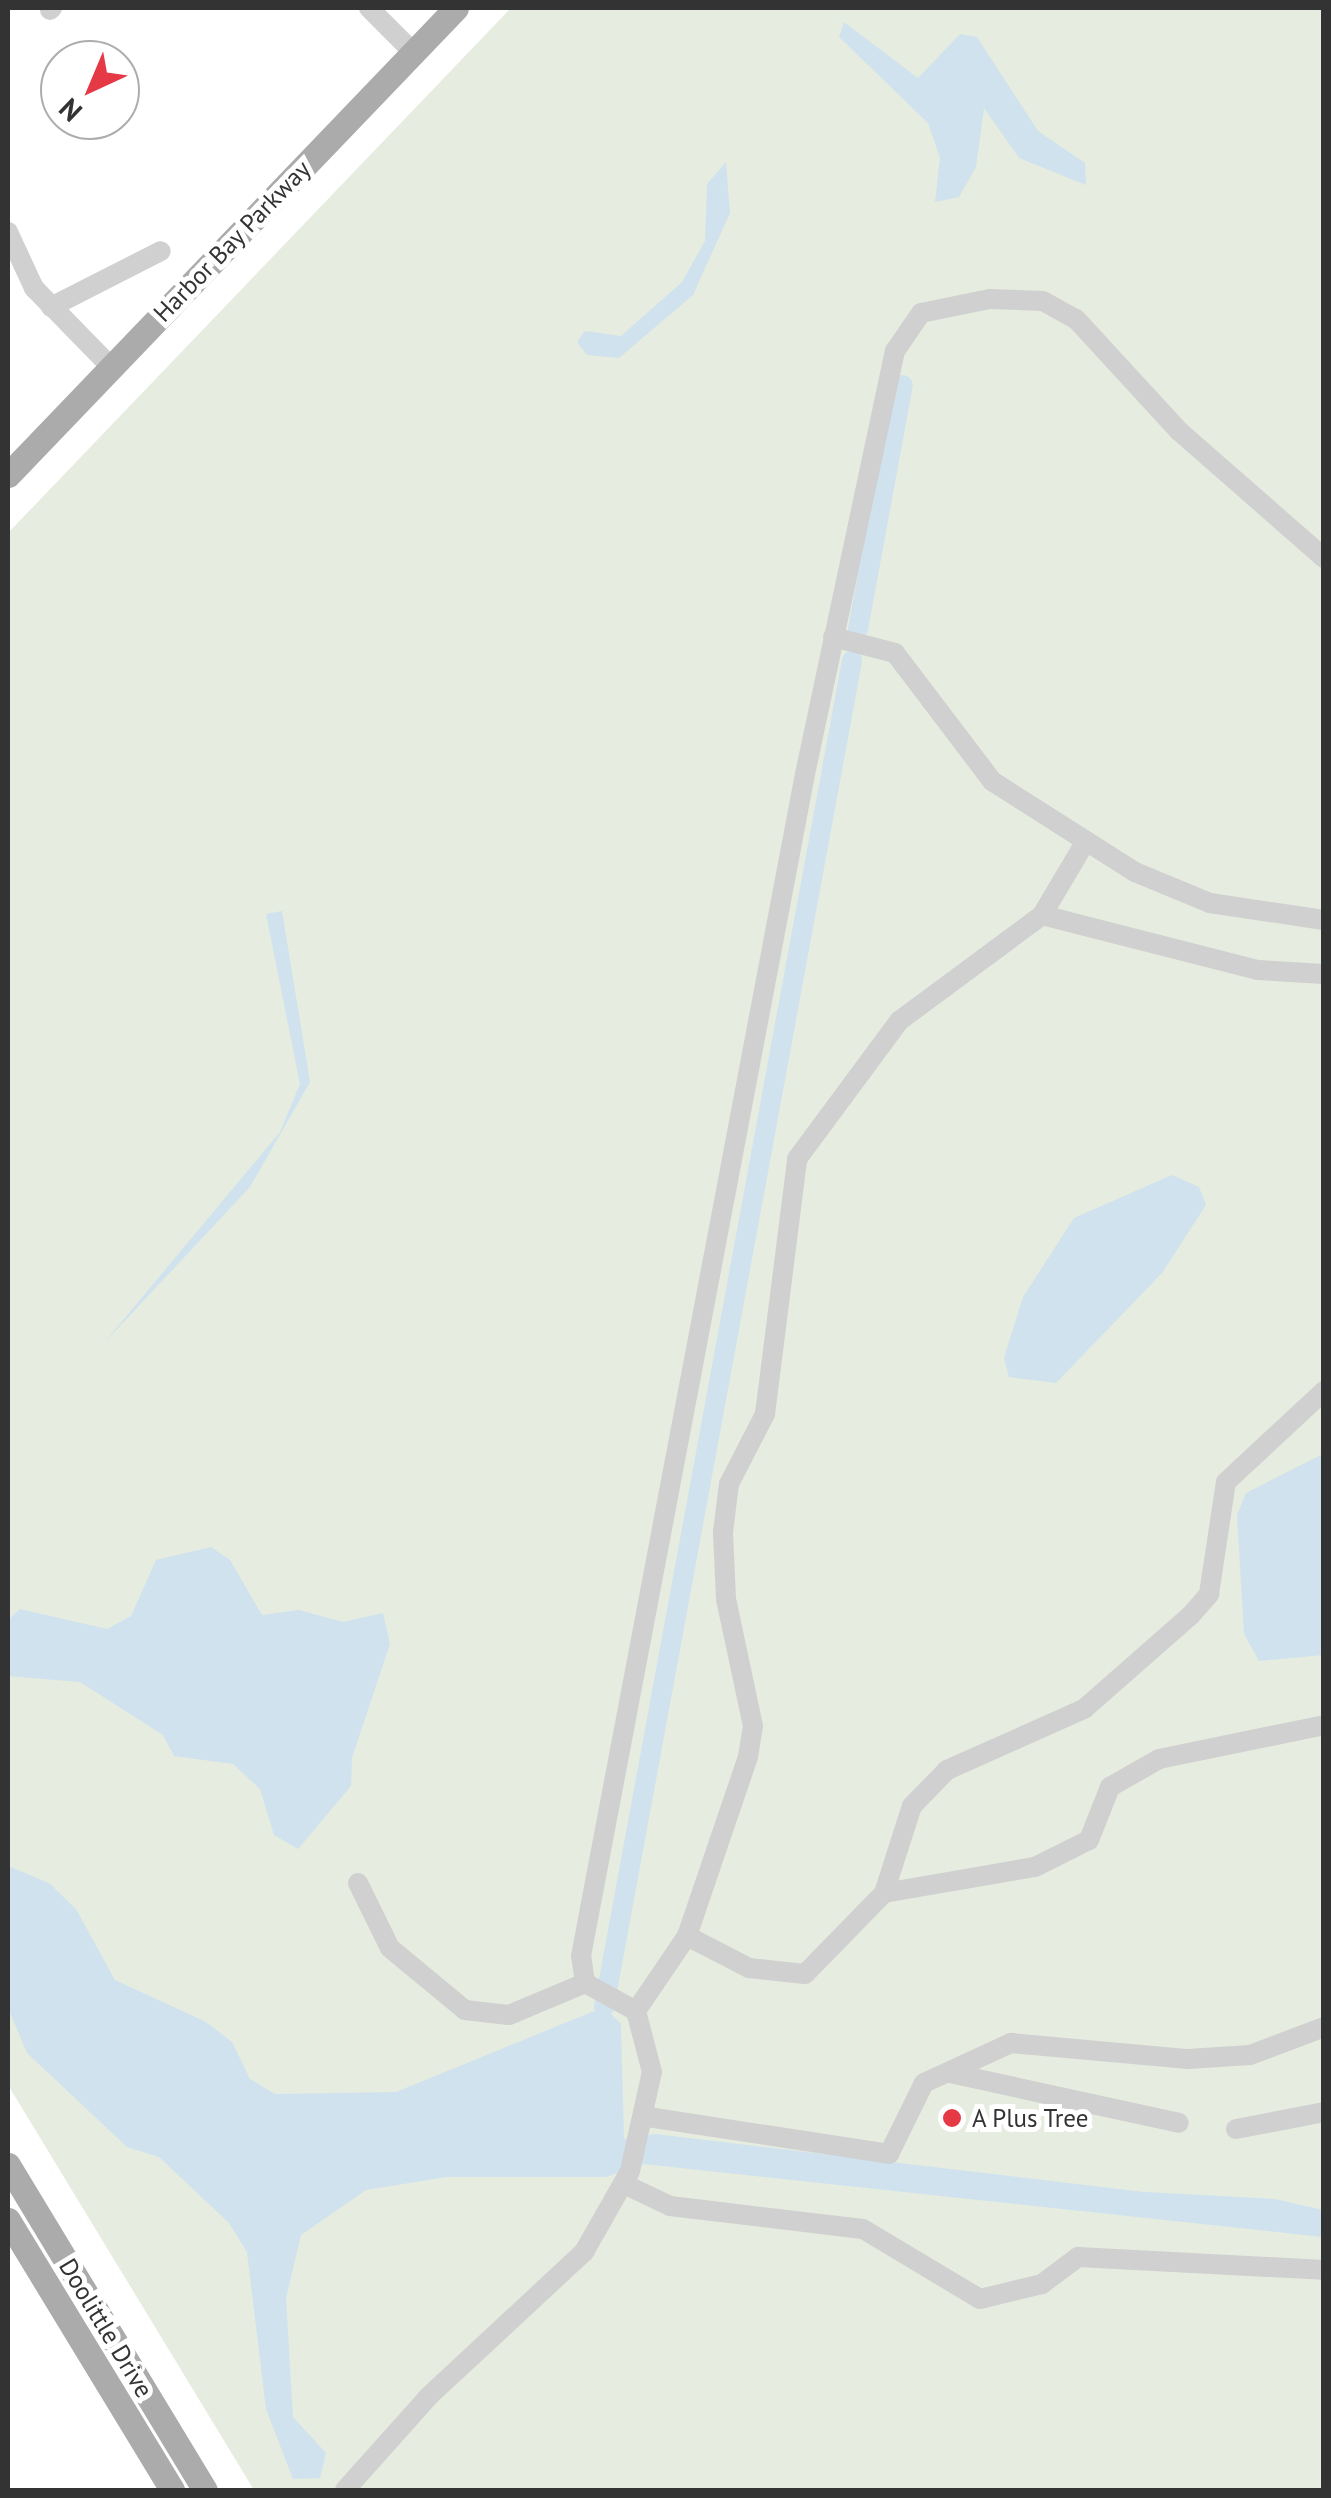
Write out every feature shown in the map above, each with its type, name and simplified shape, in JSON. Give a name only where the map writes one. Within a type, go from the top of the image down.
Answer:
[{"type":"main road","name":"Harbor Bay Parkway","points":[[8,474],[456,8]]},
{"type":"main road","name":"Doolittle Drive","points":[[8,2165],[205,2490]]},
{"type":"main road","name":"Doolittle Drive","points":[[8,2220],[172,2490]]},
{"type":"lane","points":[[370,8],[413,52]]},
{"type":"lane","points":[[8,232],[51,307],[110,367]]},
{"type":"lane","points":[[51,307],[161,251]]},
{"type":"lane","points":[[584,1983],[582,1956],[833,637],[895,351],[921,313],[990,299],[1043,301],[1076,318],[1179,431],[1324,558]]},
{"type":"lane","points":[[833,637],[894,653],[992,781],[1168,890],[1324,920]]},
{"type":"lane","points":[[636,2012],[687,1936],[750,1741],[723,1532],[729,1484],[764,1414],[797,1159],[899,1021],[1042,915],[1086,841]]},
{"type":"lane","points":[[1042,915],[1258,970],[1324,974]]},
{"type":"lane","points":[[687,1936],[749,1968],[805,1974],[884,1894],[912,1806],[948,1770],[1084,1708],[1191,1615],[1209,1594],[1226,1482],[1324,1390]]},
{"type":"lane","points":[[884,1894],[1035,1867],[1089,1840],[1110,1787],[1158,1759],[1324,1725]]},
{"type":"lane","points":[[358,1883],[390,1948],[466,2010],[509,2016],[584,1983]]},
{"type":"lane","points":[[345,2490],[429,2396],[572,2264],[627,2178],[646,2124],[652,2072],[636,2012],[584,1983]]},
{"type":"lane","points":[[646,2124],[889,2154],[924,2083],[1011,2043],[1188,2059],[1250,2055],[1324,2028]]},
{"type":"lane","points":[[948,2072],[1179,2123]]},
{"type":"lane","points":[[1236,2128],[1324,2112]]},
{"type":"lane","points":[[627,2178],[670,2206],[863,2228],[980,2299],[1042,2284],[1078,2256],[1324,2270]]},
{"type":"shaded area","points":[[511,8],[1323,8],[1323,2490],[254,2490],[8,2085],[8,533]]},
{"type":"water","points":[[844,22],[918,78],[960,34],[977,37],[1038,131],[1085,163],[1086,185],[1019,158],[984,108],[976,167],[959,197],[935,202],[940,158],[928,123],[839,37]]},
{"type":"water","points":[[726,162],[730,213],[693,295],[619,358],[587,355],[577,342],[585,331],[621,336],[682,282],[705,241],[707,184]]},
{"type":"water","points":[[282,911],[310,1082],[250,1187],[104,1343],[280,1132],[300,1084],[266,914]]},
{"type":"water","points":[[1172,1175],[1199,1187],[1206,1205],[1162,1273],[1056,1383],[1009,1377],[1004,1358],[1023,1297],[1074,1218]]},
{"type":"water","points":[[1323,1454],[1323,1655],[1259,1661],[1244,1634],[1237,1515],[1246,1493]]},
{"type":"water","points":[[211,1547],[230,1560],[262,1615],[299,1610],[343,1622],[383,1613],[390,1644],[352,1758],[351,1786],[298,1849],[274,1835],[260,1789],[233,1764],[174,1756],[163,1735],[80,1682],[8,1676],[8,1620],[20,1609],[107,1629],[131,1616],[156,1560]]},
{"type":"water","points":[[8,1866],[49,1883],[76,1909],[115,1980],[206,2022],[232,2042],[250,2079],[275,2094],[396,2092],[604,2007],[621,2024],[624,2139],[655,2134],[1144,2192],[1275,2199],[1323,2210],[1323,2237],[644,2164],[606,2177],[447,2177],[366,2190],[301,2235],[286,2298],[293,2417],[326,2453],[320,2478],[293,2479],[266,2409],[247,2252],[229,2223],[159,2157],[127,2147],[27,2053],[8,2008]]},
{"type":"waterway","points":[[858,629],[903,385]]},
{"type":"waterway","points":[[604,2007],[852,661]]},
{"type":"place","name":"A Plus Tree","points":[[952,2118]]}]
